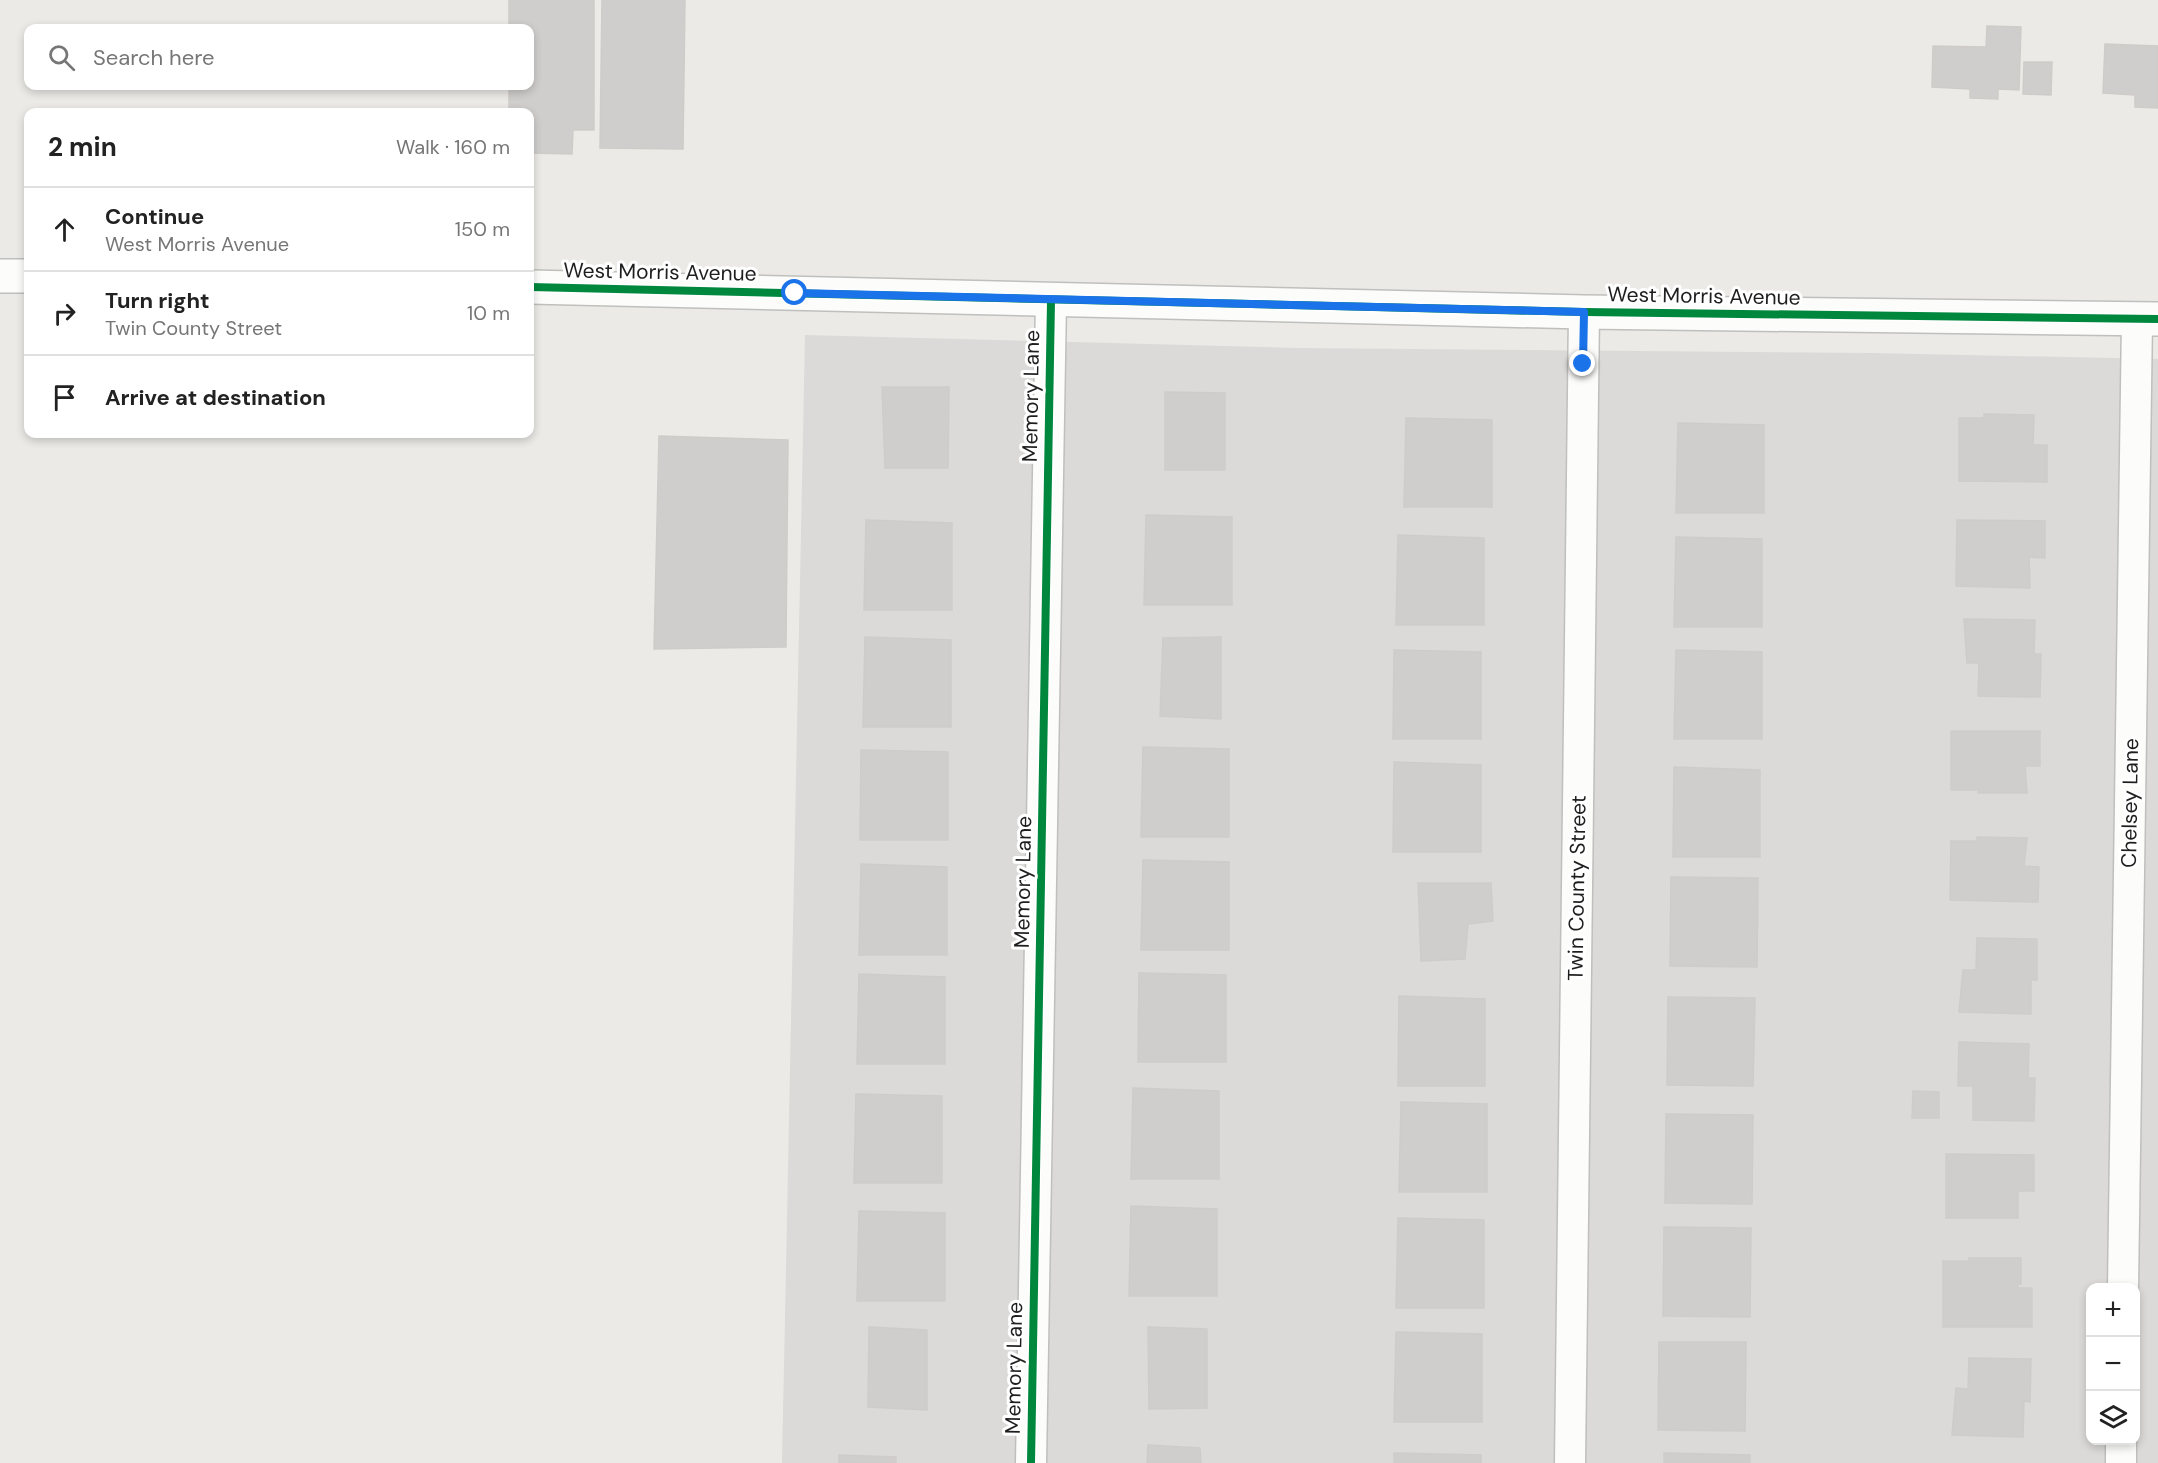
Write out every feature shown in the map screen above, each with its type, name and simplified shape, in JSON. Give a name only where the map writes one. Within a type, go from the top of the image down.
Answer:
[{"type":"street","points":[[0,276],[24,276]]},
{"type":"street","name":"West Morris Avenue","points":[[534,287],[1584,312],[2147,319]]},
{"type":"street","name":"Memory Lane","points":[[1031,1463],[1051,301]]},
{"type":"street","name":"Twin County Street","points":[[1570,1463],[1584,312]]},
{"type":"street","name":"Chelsey Lane","points":[[2123,1283],[2147,319]]},
{"type":"street","points":[[2121,1445],[2121,1463]]},
{"type":"shaded area","points":[[805,335],[1298,348],[1873,353],[2158,359],[2158,1463],[782,1463]]},
{"type":"building","points":[[509,0],[594,0],[594,130],[573,130],[572,154],[534,153],[534,108],[509,108],[509,90],[534,90],[534,24],[509,24]]},
{"type":"building","points":[[602,0],[685,0],[683,149],[600,148]]},
{"type":"building","points":[[1987,26],[2021,27],[2019,90],[1998,89],[1998,99],[1970,98],[1970,89],[1932,87],[1933,46],[1986,47]]},
{"type":"building","points":[[2105,44],[2158,46],[2158,108],[2135,107],[2135,95],[2103,93]]},
{"type":"building","points":[[2024,62],[2052,62],[2051,95],[2023,94]]},
{"type":"building","points":[[882,387],[949,387],[948,468],[885,468]]},
{"type":"building","points":[[1165,392],[1225,393],[1225,470],[1165,470]]},
{"type":"building","points":[[1984,414],[2034,415],[2033,445],[2047,445],[2047,482],[1959,481],[1959,418],[1984,418]]},
{"type":"building","points":[[1406,418],[1492,420],[1492,507],[1404,507]]},
{"type":"building","points":[[1678,423],[1764,425],[1764,513],[1676,513]]},
{"type":"building","points":[[659,436],[788,440],[786,647],[654,649]]},
{"type":"building","points":[[1146,515],[1232,517],[1232,605],[1144,605]]},
{"type":"building","points":[[866,520],[952,523],[952,610],[864,610]]},
{"type":"building","points":[[1957,520],[2045,521],[2045,558],[2029,557],[2030,588],[1956,586]]},
{"type":"building","points":[[1398,535],[1484,538],[1484,625],[1396,625]]},
{"type":"building","points":[[1676,537],[1762,539],[1762,627],[1674,627]]},
{"type":"building","points":[[1964,619],[2035,620],[2034,654],[2041,654],[2040,697],[1978,696],[1979,663],[1967,663]]},
{"type":"building","points":[[865,637],[951,640],[951,727],[863,727]]},
{"type":"building","points":[[1221,637],[1221,719],[1160,716],[1163,638]]},
{"type":"building","points":[[1394,650],[1481,652],[1481,739],[1393,739]]},
{"type":"building","points":[[1676,650],[1762,652],[1762,739],[1674,739]]},
{"type":"building","points":[[1951,731],[2040,731],[2040,766],[2025,766],[2027,793],[1978,793],[1978,790],[1951,790]]},
{"type":"building","points":[[1143,747],[1229,749],[1229,837],[1141,837]]},
{"type":"building","points":[[861,750],[948,752],[948,840],[860,840]]},
{"type":"building","points":[[1394,762],[1481,765],[1481,852],[1393,852]]},
{"type":"building","points":[[1674,767],[1760,770],[1760,857],[1673,857]]},
{"type":"building","points":[[1977,837],[2027,838],[2024,866],[2039,867],[2038,902],[1950,900],[1951,841],[1977,841]]},
{"type":"building","points":[[1143,860],[1229,862],[1229,950],[1141,950]]},
{"type":"building","points":[[861,864],[947,867],[947,955],[859,955]]},
{"type":"building","points":[[1671,877],[1758,878],[1757,967],[1670,966]]},
{"type":"building","points":[[1418,883],[1491,883],[1493,921],[1468,924],[1465,959],[1421,961]]},
{"type":"building","points":[[1977,938],[2037,939],[2037,980],[2031,980],[2031,1014],[1959,1012],[1963,970],[1976,970]]},
{"type":"building","points":[[1139,973],[1226,975],[1226,1062],[1138,1062]]},
{"type":"building","points":[[859,974],[945,977],[945,1064],[857,1064]]},
{"type":"building","points":[[1399,996],[1485,999],[1485,1086],[1398,1086]]},
{"type":"building","points":[[1668,997],[1755,998],[1753,1086],[1667,1085]]},
{"type":"building","points":[[1959,1042],[2029,1044],[2028,1078],[2035,1078],[2034,1121],[1973,1120],[1973,1086],[1958,1086]]},
{"type":"building","points":[[1133,1088],[1219,1091],[1219,1179],[1131,1179]]},
{"type":"building","points":[[1913,1091],[1939,1092],[1939,1118],[1912,1118]]},
{"type":"building","points":[[856,1094],[942,1096],[942,1183],[854,1183]]},
{"type":"building","points":[[1401,1102],[1487,1104],[1487,1192],[1399,1192]]},
{"type":"building","points":[[1666,1114],[1753,1115],[1752,1204],[1665,1203]]},
{"type":"building","points":[[1946,1154],[2034,1155],[2034,1191],[2018,1191],[2018,1218],[1946,1218]]},
{"type":"building","points":[[1131,1206],[1217,1209],[1217,1296],[1129,1296]]},
{"type":"building","points":[[859,1211],[945,1213],[945,1301],[857,1301]]},
{"type":"building","points":[[1398,1218],[1484,1220],[1484,1308],[1396,1308]]},
{"type":"building","points":[[1664,1227],[1751,1228],[1750,1317],[1663,1316]]},
{"type":"building","points":[[1969,1258],[2021,1258],[2021,1284],[2018,1284],[2018,1288],[2032,1288],[2032,1327],[1943,1327],[1943,1261],[1969,1261]]},
{"type":"building","points":[[869,1327],[927,1330],[927,1410],[868,1407]]},
{"type":"building","points":[[1148,1327],[1207,1329],[1207,1408],[1149,1409]]},
{"type":"building","points":[[1396,1332],[1482,1334],[1482,1422],[1394,1422]]},
{"type":"building","points":[[1659,1342],[1746,1342],[1745,1431],[1658,1430]]},
{"type":"building","points":[[1969,1358],[2031,1359],[2030,1402],[2024,1401],[2023,1437],[1952,1435],[1956,1388],[1968,1389]]},
{"type":"building","points":[[1148,1445],[1200,1448],[1201,1463],[1147,1463]]},
{"type":"building","points":[[1394,1453],[1481,1455],[1481,1463],[1394,1463]]},
{"type":"building","points":[[1664,1453],[1750,1455],[1750,1463],[1664,1463]]},
{"type":"building","points":[[839,1455],[896,1457],[896,1463],[839,1463]]},
{"type":"cycle path","points":[[534,287],[1584,312],[2158,319]]},
{"type":"cycle path","points":[[1031,1463],[1051,301]]},
{"type":"route","points":[[795,293],[1051,301],[1584,312],[1583,364]]}]
